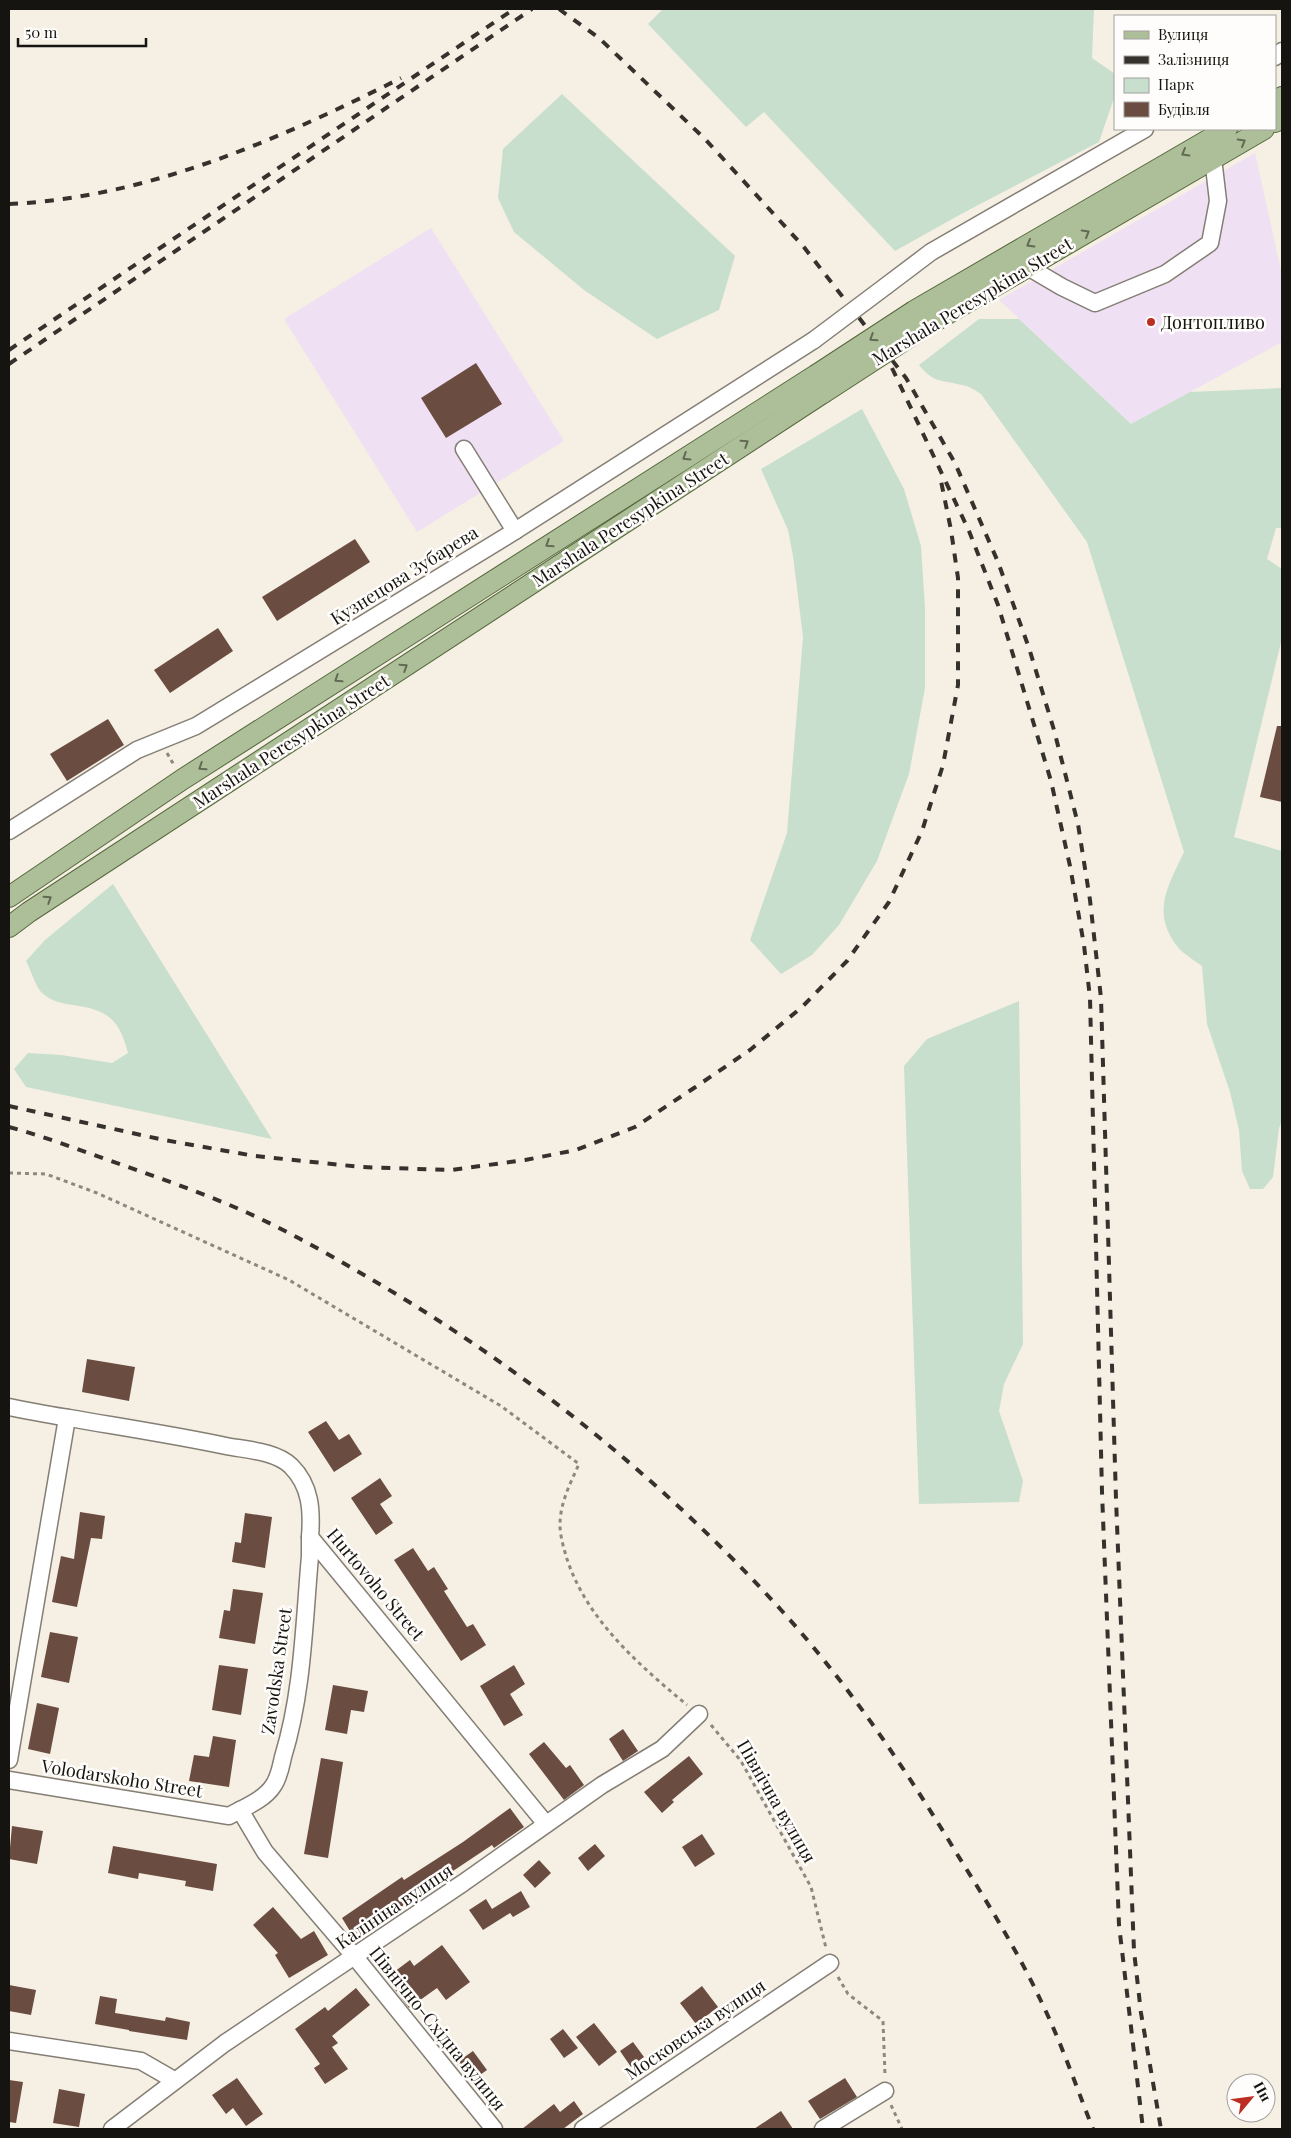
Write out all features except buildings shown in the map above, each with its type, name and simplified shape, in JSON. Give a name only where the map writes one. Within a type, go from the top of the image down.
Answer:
[{"type":"main road","name":"Marshala Peresypkina Street","points":[[9,897],[183,779],[1225,130]]},
{"type":"main road","name":"Marshala Peresypkina Street","points":[[919,320],[1028,267],[1262,130]]},
{"type":"main road","name":"Marshala Peresypkina Street","points":[[9,927],[819,384]]},
{"type":"street","name":"Кузнецова Зубарева","points":[[9,831],[105,769],[159,740],[196,726],[515,530],[814,340],[931,252],[1142,130]]},
{"type":"street","points":[[1028,267],[1062,287],[1095,303],[1166,274],[1210,243],[1218,201],[1214,158]]},
{"type":"street","points":[[464,449],[515,530]]},
{"type":"street","name":"Hurtovoho Street","points":[[9,1407],[176,1435],[278,1458],[290,1465],[302,1478],[308,1493],[312,1511],[310,1537],[546,1824]]},
{"type":"street","points":[[9,1760],[67,1418]]},
{"type":"street","name":"Zavodska Street","points":[[235,1813],[260,1798],[273,1786],[289,1737],[296,1704],[302,1655],[310,1537]]},
{"type":"street","name":"Калініна вулиця","points":[[112,2129],[174,2080],[226,2043],[355,1957],[602,1785],[662,1749],[699,1714]]},
{"type":"street","name":"Volodarskoho Street","points":[[9,1780],[235,1813]]},
{"type":"street","name":"Північно-Східна вулиця","points":[[235,1813],[265,1852],[355,1957],[494,2129]]},
{"type":"street","name":"Московська вулиця","points":[[583,2129],[830,1963]]},
{"type":"street","points":[[9,2041],[141,2061],[174,2080]]},
{"type":"street","points":[[823,2129],[886,2091]]},
{"type":"path","points":[[159,740],[183,779]]},
{"type":"path","name":"Північна вулиця","points":[[9,1173],[46,1174],[97,1193],[289,1280],[501,1406],[578,1464],[564,1497],[560,1526],[564,1548],[573,1576],[591,1609],[646,1671],[699,1714],[721,1736],[741,1761],[811,1887],[830,1963],[848,1994],[883,2021],[886,2091],[902,2129]]},
{"type":"shaded area","points":[[1255,153],[1282,275],[1282,342],[1131,424],[999,300]]},
{"type":"shaded area","points":[[431,228],[564,441],[417,532],[284,319]]},
{"type":"green space","points":[[663,9],[1094,9],[1092,58],[1114,73],[1114,98],[1099,142],[895,251],[764,112],[746,127],[648,24]]},
{"type":"green space","points":[[562,94],[735,256],[719,310],[657,339],[584,290],[514,232],[498,198],[503,149]]},
{"type":"green space","points":[[979,319],[1019,319],[1131,424],[1190,392],[1282,388],[1282,528],[1276,528],[1267,559],[1282,569],[1282,638],[1234,837],[1282,851],[1282,1121],[1279,1128],[1273,1177],[1263,1189],[1250,1189],[1242,1171],[1239,1130],[1230,1092],[1207,1024],[1202,966],[1177,946],[1169,934],[1165,922],[1165,899],[1172,876],[1184,852],[1087,542],[981,394],[967,386],[933,378],[919,365]]},
{"type":"green space","points":[[862,409],[904,489],[921,546],[925,608],[925,688],[909,774],[877,861],[839,925],[812,955],[781,974],[750,940],[787,833],[803,637],[788,530],[761,469]]},
{"type":"green space","points":[[113,884],[272,1139],[26,1087],[14,1069],[28,1053],[61,1055],[112,1063],[128,1053],[120,1031],[110,1018],[95,1010],[48,998],[39,989],[26,961],[45,940]]},
{"type":"green space","points":[[1019,1001],[1023,1344],[1004,1384],[999,1411],[1023,1481],[1019,1502],[919,1504],[904,1066],[927,1039]]},
{"type":"railway","points":[[9,350],[514,9]]},
{"type":"railway","points":[[9,364],[532,9]]},
{"type":"railway","points":[[559,9],[599,38],[705,139],[803,246],[906,378],[955,463],[998,562],[1029,648],[1054,730],[1078,824],[1090,900],[1101,998],[1116,1499],[1134,1951],[1141,2013],[1161,2129]]},
{"type":"railway","points":[[9,204],[61,199],[162,178],[211,162],[308,123],[401,78]]},
{"type":"railway","points":[[892,368],[969,531],[998,605],[1051,781],[1070,866],[1084,945],[1090,998],[1102,1492],[1119,1925],[1143,2129]]},
{"type":"railway","points":[[9,1106],[164,1140],[255,1156],[361,1167],[451,1170],[525,1160],[576,1150],[635,1127],[694,1088],[750,1050],[802,1007],[847,961],[889,902],[922,831],[943,765],[958,685],[958,578],[941,481]]},
{"type":"railway","points":[[9,1127],[163,1179],[214,1199],[281,1229],[345,1264],[432,1316],[540,1391],[591,1431],[690,1517],[737,1563],[807,1639],[875,1728],[917,1790],[990,1908],[1032,1982],[1055,2032],[1093,2129]]},
{"type":"place","name":"Донтопливо","points":[[1151,322]]}]
